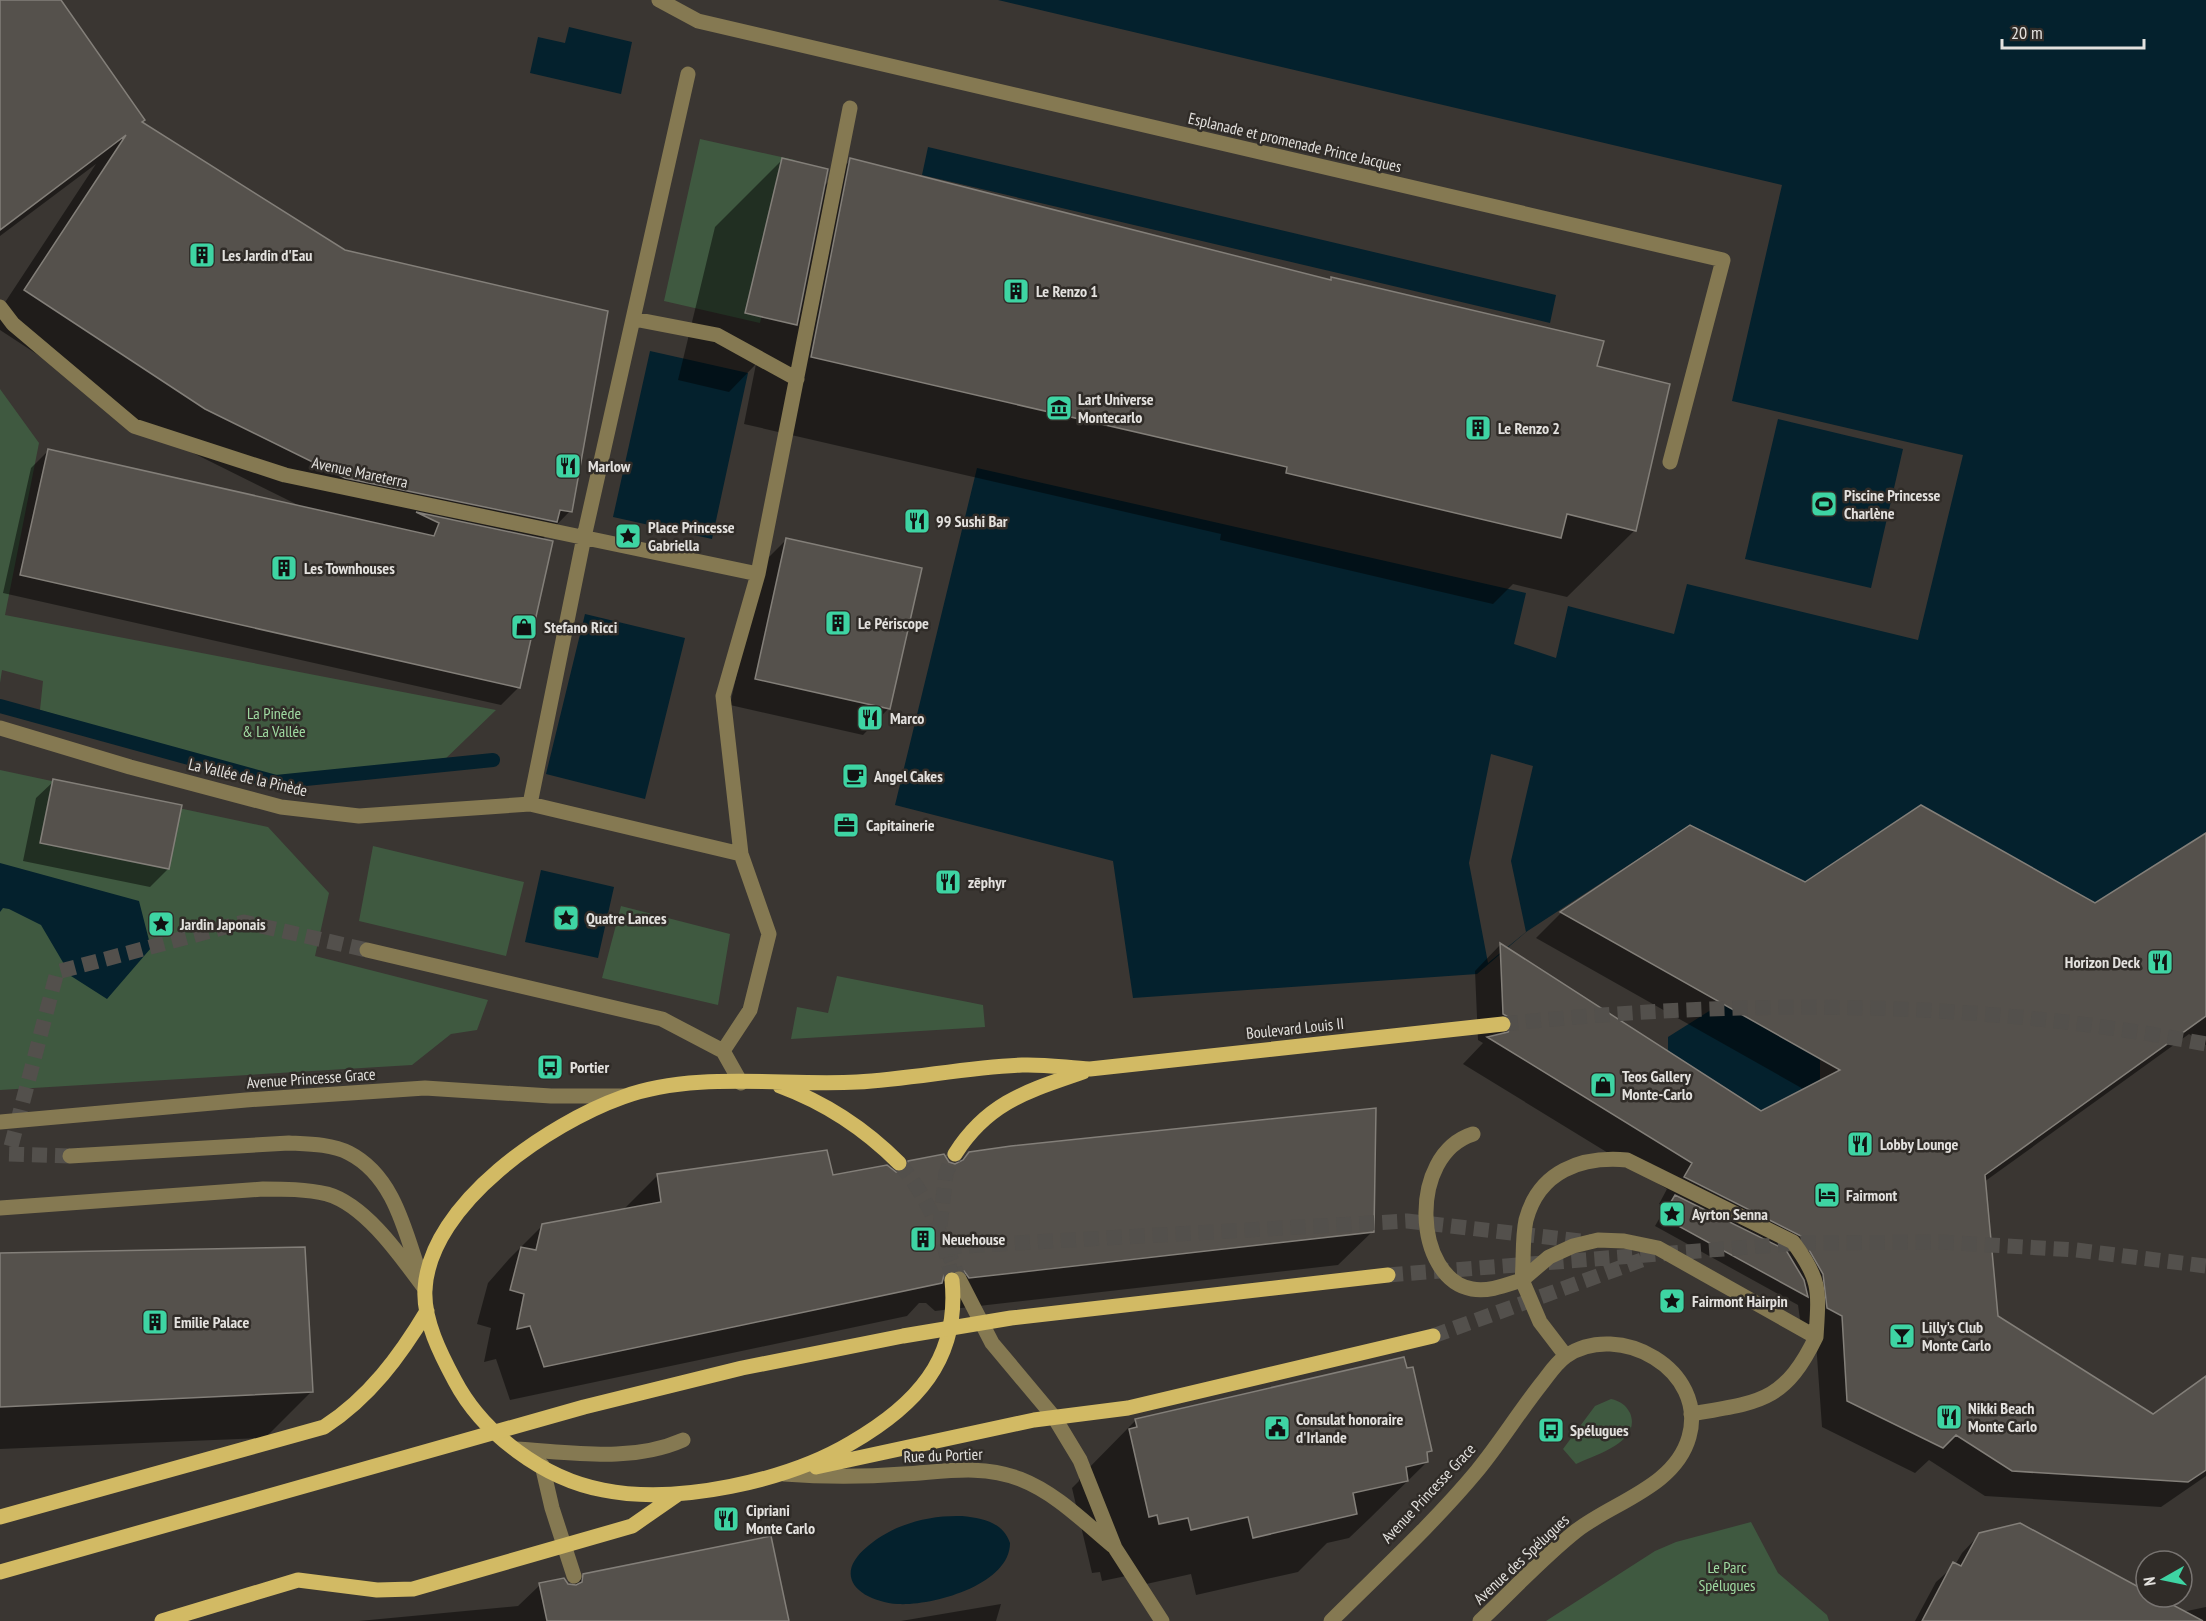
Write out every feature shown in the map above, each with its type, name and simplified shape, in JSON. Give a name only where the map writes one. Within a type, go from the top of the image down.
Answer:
[{"type":"main road","name":"Boulevard Louis II","points":[[425,1289],[433,1256],[445,1232],[467,1200],[493,1175],[541,1140],[591,1111],[624,1096],[682,1085],[860,1082],[1024,1065],[1090,1069],[1503,1023]]},
{"type":"main road","name":"Boulevard Louis II","points":[[955,1154],[969,1132],[1002,1104],[1027,1091],[1090,1069]]},
{"type":"main road","points":[[771,1083],[825,1105],[879,1143],[899,1163]]},
{"type":"main road","points":[[0,1572],[584,1407],[742,1368],[903,1336],[1011,1318],[1388,1275]]},
{"type":"main road","points":[[784,1474],[839,1450],[868,1433],[906,1406],[920,1392],[935,1368],[947,1338],[956,1280]]},
{"type":"main road","points":[[425,1289],[428,1311],[444,1362],[468,1406],[488,1428],[515,1449],[570,1480],[604,1491],[678,1494],[1054,1417],[1128,1408],[1433,1336]]},
{"type":"main road","points":[[0,1518],[324,1427],[351,1409],[393,1362],[428,1311]]},
{"type":"main road","points":[[162,1621],[298,1580],[377,1590],[413,1589],[632,1526],[678,1494]]},
{"type":"street","name":"Esplanade et promenade Prince Jacques","points":[[658,0],[698,21],[1723,260],[1670,462]]},
{"type":"street","points":[[530,804],[584,537],[688,74]]},
{"type":"street","points":[[723,1051],[750,1010],[769,934],[741,854],[723,696],[758,574],[850,108]]},
{"type":"street","name":"Avenue Mareterra","points":[[0,307],[13,324],[134,426],[285,475],[758,574]]},
{"type":"street","points":[[634,319],[717,335],[797,379]]},
{"type":"street","name":"La Vallée de la Pinède","points":[[0,728],[130,767],[281,807],[359,816],[530,804],[741,854]]},
{"type":"street","points":[[367,950],[662,1019],[723,1051],[741,1083]]},
{"type":"street","name":"Avenue Princesse Grace","points":[[0,1122],[246,1100],[425,1088],[551,1096],[624,1096]]},
{"type":"street","points":[[1473,1134],[1462,1138],[1448,1148],[1435,1167],[1427,1194],[1427,1226],[1430,1239],[1441,1267],[1458,1284],[1471,1289],[1486,1290],[1522,1281],[1549,1257],[1573,1246],[1598,1239],[1624,1241],[1658,1248],[1816,1336]]},
{"type":"street","points":[[70,1156],[289,1143],[321,1145],[349,1153],[373,1173],[395,1201],[425,1289]]},
{"type":"street","points":[[1566,1356],[1540,1322],[1522,1281],[1526,1220],[1539,1190],[1566,1166],[1604,1158],[1627,1160],[1792,1242],[1809,1263],[1819,1293],[1816,1336],[1801,1367],[1784,1387],[1768,1396],[1734,1407],[1690,1414]]},
{"type":"street","points":[[0,1208],[263,1189],[296,1189],[328,1195],[350,1205],[372,1225],[425,1289]]},
{"type":"street","points":[[956,1280],[992,1343],[1054,1417],[1080,1461],[1115,1548],[1162,1621]]},
{"type":"street","name":"Avenue des Spélugues","points":[[1480,1621],[1576,1531],[1606,1510],[1645,1490],[1672,1468],[1684,1451],[1689,1436],[1690,1414],[1676,1379],[1666,1366],[1643,1351],[1629,1345],[1603,1343],[1566,1356]]},
{"type":"street","name":"Avenue Princesse Grace","points":[[1331,1621],[1477,1471],[1519,1411],[1566,1356]]},
{"type":"street","points":[[515,1449],[603,1454],[645,1452],[684,1440]]},
{"type":"street","points":[[542,1465],[574,1576]]},
{"type":"street","name":"Rue du Portier","points":[[784,1474],[833,1478],[940,1470],[994,1471],[1021,1480],[1056,1498],[1115,1548]]},
{"type":"green space","points":[[700,139],[795,160],[760,323],[664,301]]},
{"type":"green space","name":"La Pinède & La Vallée","points":[[0,389],[39,443],[5,615],[496,710],[441,763],[275,779],[40,710],[43,681],[2,670],[0,683]]},
{"type":"green space","name":"Jardin Japonais","points":[[0,770],[268,827],[329,893],[315,956],[488,1000],[477,1030],[451,1034],[412,1065],[0,1090]]},
{"type":"green space","points":[[373,846],[524,882],[506,956],[359,921]]},
{"type":"green space","points":[[621,906],[730,934],[718,1005],[602,978]]},
{"type":"green space","points":[[837,976],[983,1005],[985,1027],[791,1039],[797,1007],[828,1013]]},
{"type":"green space","points":[[1611,1399],[1622,1404],[1630,1413],[1632,1423],[1629,1432],[1615,1446],[1576,1464],[1563,1449],[1595,1406]]},
{"type":"green space","name":"Le Parc Spélugues","points":[[1751,1522],[1778,1573],[1827,1615],[1829,1621],[1546,1621],[1655,1551],[1676,1542]]},
{"type":"water","points":[[998,0],[2206,0],[2206,833],[2095,903],[1921,805],[1805,882],[1690,825],[1526,932],[1477,974],[1133,998],[1113,861],[895,805],[977,468],[1526,593],[1514,644],[1556,658],[1568,606],[1674,634],[1687,584],[1918,640],[1963,455],[1732,401],[1782,185]]},
{"type":"water","points":[[569,27],[632,42],[621,94],[530,73],[538,37],[565,43]]},
{"type":"water","points":[[928,147],[1556,295],[1550,323],[922,175]]},
{"type":"water","points":[[650,351],[748,373],[712,539],[613,517]]},
{"type":"water","name":"Piscine Princesse Charlène","points":[[1778,419],[1903,449],[1871,588],[1745,559]]},
{"type":"water","points":[[585,614],[685,638],[645,799],[546,774]]},
{"type":"water","points":[[0,863],[139,901],[151,948],[107,999],[71,976],[41,925],[9,909],[3,908],[0,912]]},
{"type":"water","points":[[541,870],[614,887],[598,958],[525,942]]},
{"type":"water","points":[[1722,1003],[1820,1059],[1820,1084],[1762,1111],[1668,1051],[1668,1037]]},
{"type":"water","points":[[962,1516],[991,1522],[1002,1530],[1010,1543],[1007,1558],[997,1571],[984,1581],[948,1597],[913,1604],[898,1604],[872,1598],[855,1586],[851,1577],[851,1568],[857,1557],[878,1538],[912,1522],[937,1517]]},
{"type":"pier","points":[[1491,754],[1533,766],[1511,861],[1526,932],[1488,963],[1469,863]]},
{"type":"building","name":"Les Jardin d'Eau","points":[[0,0],[61,0],[145,120],[142,122],[345,250],[608,311],[572,512],[560,510],[557,522],[345,478],[205,409],[24,290],[126,135],[0,230]]},
{"type":"building","points":[[782,158],[828,169],[797,325],[745,313]]},
{"type":"building","points":[[850,158],[1331,280],[1331,277],[1604,341],[1597,366],[1670,384],[1636,531],[1567,514],[1561,538],[1286,473],[1287,467],[811,357]]},
{"type":"building","name":"Les Townhouses","points":[[48,449],[434,536],[439,523],[416,512],[553,541],[520,688],[20,575]]},
{"type":"building","name":"Le Périscope","points":[[786,538],[922,568],[890,709],[755,679]]},
{"type":"building","points":[[53,779],[182,805],[169,869],[40,843]]},
{"type":"building","points":[[1921,805],[2095,903],[2206,833],[2206,1016],[1985,1175],[1998,1316],[2153,1414],[2206,1376],[2206,1470],[2188,1482],[2012,1471],[1956,1435],[1943,1448],[1847,1401],[1842,1316],[1827,1308],[1823,1274],[1801,1236],[1684,1177],[1692,1163],[1487,1037],[1508,1032],[1513,1024],[1510,1018],[1503,1014],[1500,943],[1761,1111],[1840,1070],[1560,912],[1690,825],[1805,882]]},
{"type":"building","name":"Neuehouse","points":[[1376,1108],[1374,1232],[969,1278],[964,1271],[951,1270],[944,1275],[942,1283],[544,1367],[530,1326],[517,1329],[524,1294],[510,1290],[521,1247],[536,1250],[542,1224],[661,1202],[657,1174],[827,1150],[833,1175],[887,1165],[896,1172],[901,1172],[906,1169],[908,1161],[944,1154],[949,1162],[955,1164],[963,1160],[969,1152],[1011,1146]]},
{"type":"building","points":[[1675,1195],[1786,1250],[1804,1280],[1808,1297],[1662,1217]]},
{"type":"building","name":"Emilie Palace","points":[[305,1247],[313,1392],[0,1407],[0,1253]]},
{"type":"building","points":[[1404,1357],[1407,1368],[1413,1367],[1432,1451],[1427,1452],[1428,1462],[1406,1467],[1408,1481],[1353,1493],[1357,1514],[1253,1538],[1248,1517],[1191,1530],[1188,1518],[1159,1524],[1157,1515],[1149,1517],[1129,1429],[1137,1427],[1135,1419]]},
{"type":"building","points":[[2020,1523],[2134,1585],[2134,1609],[2180,1609],[2203,1621],[1922,1621],[1953,1562],[1961,1566],[1979,1533]]},
{"type":"building","points":[[771,1536],[789,1621],[547,1621],[539,1583],[564,1578],[568,1584],[576,1585],[582,1582],[583,1574]]},
{"type":"waterway","points":[[0,706],[276,782],[493,760]]},
{"type":"tunnel","points":[[70,1156],[9,1154],[57,972],[244,922],[367,950]]},
{"type":"tunnel","points":[[1503,1024],[1679,1010],[1768,1007],[1856,1008],[1944,1011],[2031,1018],[2119,1029],[2206,1044]]},
{"type":"tunnel","points":[[940,1226],[946,1173],[955,1154]]},
{"type":"tunnel","points":[[899,1163],[919,1190],[934,1218],[945,1248],[952,1280]]},
{"type":"tunnel","points":[[946,1247],[1407,1221],[1590,1242]]},
{"type":"tunnel","points":[[1388,1275],[1801,1243],[1939,1242],[2076,1250],[2206,1266]]},
{"type":"tunnel","points":[[946,1247],[959,1279]]},
{"type":"tunnel","points":[[1433,1336],[1647,1258]]},
{"type":"place","name":"Les Jardin d'Eau","points":[[202,255]]},
{"type":"place","name":"Le Renzo 1","points":[[1016,291]]},
{"type":"place","name":"Lart Universe Montecarlo","points":[[1059,408]]},
{"type":"place","name":"Le Renzo 2","points":[[1478,428]]},
{"type":"place","name":"Marlow","points":[[568,466]]},
{"type":"place","name":"Piscine Princesse Charlène","points":[[1824,504]]},
{"type":"place","name":"99 Sushi Bar","points":[[917,521]]},
{"type":"place","name":"Place Princesse Gabriella","points":[[628,536]]},
{"type":"place","name":"Les Townhouses","points":[[284,568]]},
{"type":"place","name":"Le Périscope","points":[[838,623]]},
{"type":"place","name":"Stefano Ricci","points":[[524,627]]},
{"type":"place","name":"Marco","points":[[870,718]]},
{"type":"place","name":"Angel Cakes","points":[[855,776]]},
{"type":"place","name":"Capitainerie","points":[[846,825]]},
{"type":"place","name":"zēphyr","points":[[948,882]]},
{"type":"place","name":"Quatre Lances","points":[[566,918]]},
{"type":"place","name":"Jardin Japonais","points":[[161,924]]},
{"type":"place","name":"Horizon Deck","points":[[2160,962]]},
{"type":"place","name":"Portier","points":[[550,1067]]},
{"type":"place","name":"Teos Gallery Monte-Carlo","points":[[1603,1085]]},
{"type":"place","name":"Lobby Lounge","points":[[1860,1144]]},
{"type":"place","name":"Fairmont","points":[[1827,1195]]},
{"type":"place","name":"Ayrton Senna","points":[[1672,1214]]},
{"type":"place","name":"Neuehouse","points":[[923,1239]]},
{"type":"place","name":"Fairmont Hairpin","points":[[1672,1301]]},
{"type":"place","name":"Emilie Palace","points":[[155,1322]]},
{"type":"place","name":"Lilly's Club Monte Carlo","points":[[1902,1336]]},
{"type":"place","name":"Nikki Beach Monte Carlo","points":[[1949,1417]]},
{"type":"place","name":"Consulat honoraire d'Irlande","points":[[1277,1428]]},
{"type":"place","name":"Spélugues","points":[[1551,1430]]},
{"type":"place","name":"Cipriani Monte Carlo","points":[[726,1519]]}]
